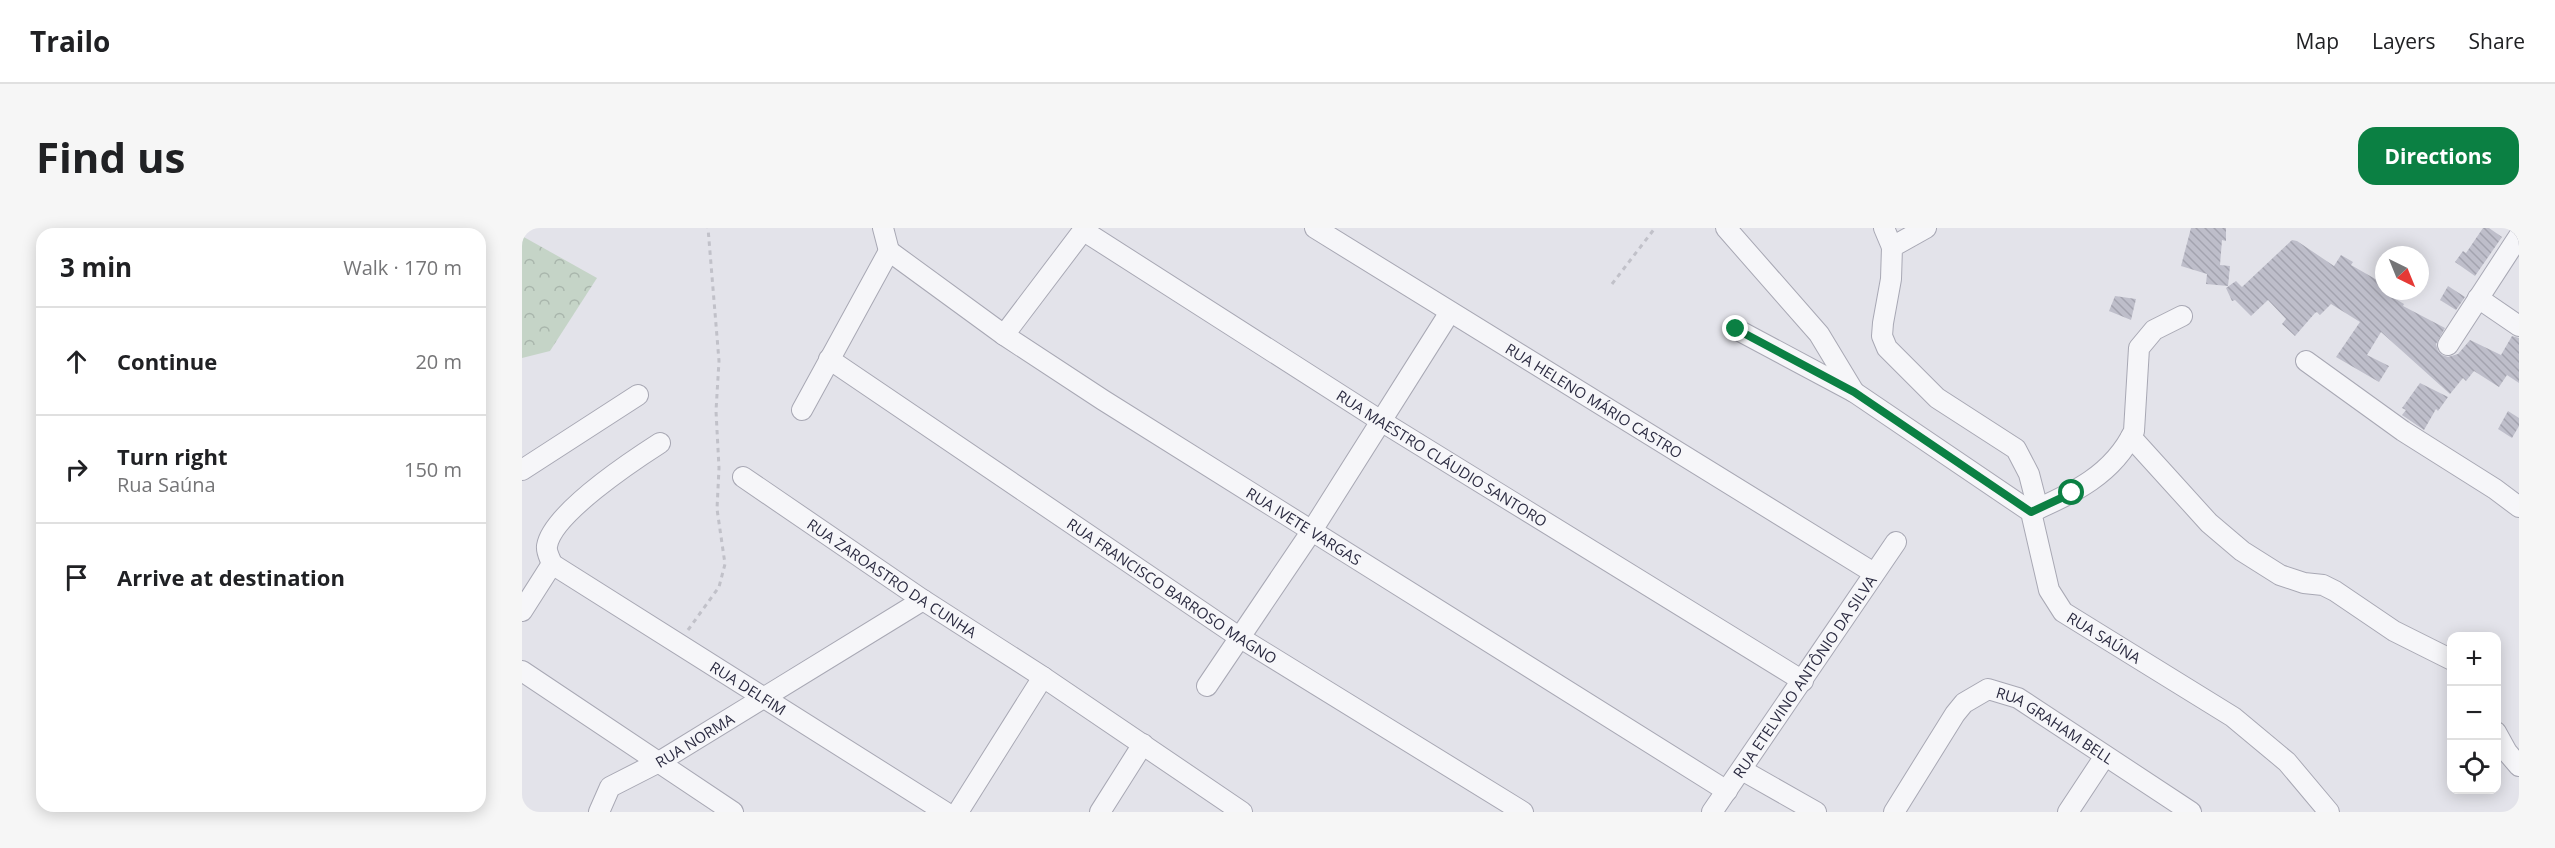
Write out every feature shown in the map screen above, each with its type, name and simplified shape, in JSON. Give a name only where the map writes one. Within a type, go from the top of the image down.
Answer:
[{"type":"street","points":[[802,410],[889,251],[883,228]]},
{"type":"street","name":"RUA HELENO MÁRIO CASTRO","points":[[1315,228],[1874,573]]},
{"type":"street","points":[[1726,228],[1819,334],[1854,392]]},
{"type":"street","points":[[1884,228],[1892,247],[1926,228]]},
{"type":"street","points":[[1004,335],[1085,229]]},
{"type":"street","name":"RUA MAESTRO CLÁUDIO SANTORO","points":[[1085,229],[1382,421],[1803,681]]},
{"type":"street","points":[[2448,345],[2519,236]]},
{"type":"street","name":"RUA SAÚNA","points":[[1892,247],[1891,279],[1882,336],[1887,348],[1937,398],[2016,449],[2029,474],[2049,590],[2063,612],[2233,717],[2287,762],[2327,811]]},
{"type":"street","name":"RUA IVETE VARGAS","points":[[889,251],[1004,335],[1103,400],[1727,791]]},
{"type":"street","points":[[2478,298],[2519,326]]},
{"type":"street","points":[[1207,686],[1311,532],[1450,312]]},
{"type":"street","points":[[1736,329],[1854,392],[2034,511],[2090,484],[2103,472],[2131,437],[2134,431],[2139,348],[2154,330],[2182,316]]},
{"type":"street","name":"RUA FRANCISCO BARROSO MAGNO","points":[[829,359],[1239,637],[1523,812]]},
{"type":"street","points":[[2306,361],[2403,431],[2495,489],[2519,507]]},
{"type":"street","points":[[522,470],[638,395]]},
{"type":"street","points":[[2131,437],[2209,523],[2242,551],[2280,575],[2304,583],[2323,585],[2335,591],[2394,631],[2447,658]]},
{"type":"street","points":[[522,611],[552,564],[546,549],[551,533],[601,482],[660,443]]},
{"type":"street","name":"RUA ZAROASTRO DA CUNHA","points":[[743,477],[1242,812]]},
{"type":"street","name":"RUA ETELVINO ANTÔNIO DA SILVA","points":[[1712,812],[1896,543]]},
{"type":"street","name":"RUA DELFIM","points":[[552,564],[945,812]]},
{"type":"street","name":"RUA NORMA","points":[[599,812],[610,787],[659,762],[923,600]]},
{"type":"street","points":[[522,671],[733,812]]},
{"type":"street","points":[[958,812],[1043,678]]},
{"type":"street","name":"RUA GRAHAM BELL","points":[[1894,812],[1955,714],[1969,699],[1988,689],[2018,698],[2191,812]]},
{"type":"street","points":[[2500,740],[2519,766]]},
{"type":"street","points":[[1100,812],[1143,744]]},
{"type":"street","points":[[2068,812],[2105,756]]},
{"type":"street","points":[[1742,770],[1816,812]]},
{"type":"path","points":[[679,643],[719,586],[725,564],[717,509],[719,468],[716,411],[719,361],[708,228]]},
{"type":"path","points":[[1612,284],[1655,228]]},
{"type":"green space","points":[[522,236],[597,278],[550,351],[522,358]]},
{"type":"building","points":[[2191,228],[2226,228],[2226,241],[2222,240],[2220,265],[2230,266],[2228,286],[2206,284],[2207,274],[2181,266]]},
{"type":"building","points":[[2483,228],[2489,228],[2502,237],[2475,276],[2455,262],[2463,251],[2466,253]]},
{"type":"building","points":[[2292,240],[2334,266],[2341,255],[2353,262],[2351,265],[2375,279],[2375,300],[2397,300],[2404,304],[2403,306],[2445,328],[2436,344],[2442,355],[2448,357],[2458,354],[2470,340],[2501,355],[2512,336],[2519,338],[2519,383],[2507,375],[2499,387],[2474,371],[2466,381],[2463,378],[2450,394],[2381,332],[2367,355],[2389,366],[2379,382],[2336,357],[2360,322],[2331,304],[2320,315],[2315,313],[2295,336],[2282,324],[2286,319],[2268,300],[2251,316],[2235,300],[2232,301],[2226,288],[2236,281],[2242,287]]},
{"type":"building","points":[[2448,286],[2465,297],[2456,310],[2440,300]]},
{"type":"building","points":[[2115,296],[2136,299],[2131,320],[2109,311]]},
{"type":"building","points":[[2420,383],[2448,397],[2438,411],[2436,409],[2424,430],[2402,415],[2406,410],[2402,408]]},
{"type":"building","points":[[2508,411],[2519,418],[2519,426],[2512,438],[2498,429]]},
{"type":"route","points":[[1736,329],[1854,392],[2031,512],[2072,493]]}]
